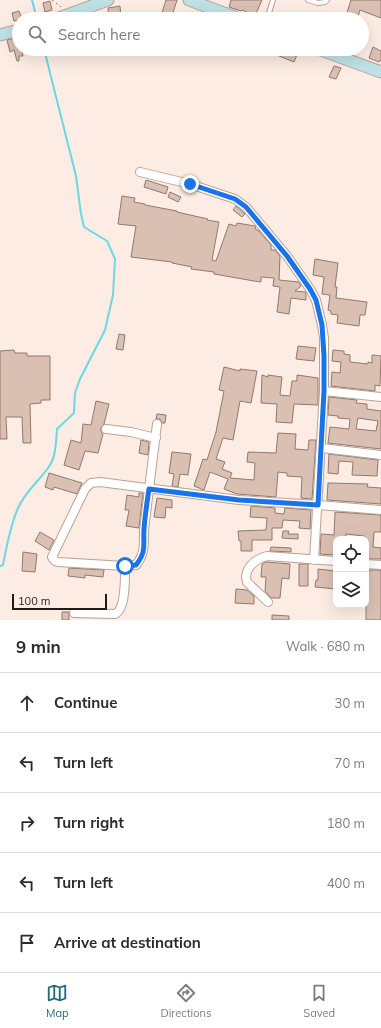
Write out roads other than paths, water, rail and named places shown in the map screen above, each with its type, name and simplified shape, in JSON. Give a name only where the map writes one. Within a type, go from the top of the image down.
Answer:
[{"type":"street","points":[[75,12],[108,0]]},
{"type":"street","points":[[189,0],[211,5],[226,12]]},
{"type":"street","points":[[0,35],[12,32]]},
{"type":"street","points":[[337,56],[381,72]]},
{"type":"street","points":[[140,172],[190,184],[235,199],[246,207],[268,233],[301,276],[316,300],[324,338],[324,391],[322,448],[314,560]]},
{"type":"street","points":[[324,391],[381,397]]},
{"type":"street","points":[[157,424],[156,438],[149,489],[144,530],[145,546],[142,558],[136,565],[125,566],[54,561],[52,557],[69,521],[88,485],[95,482],[100,482],[149,489],[239,500],[381,510]]},
{"type":"street","points":[[106,429],[131,432],[156,438]]},
{"type":"street","points":[[322,448],[381,455]]},
{"type":"street","points":[[268,602],[247,582],[246,572],[258,558],[267,556],[333,561]]},
{"type":"street","points":[[369,564],[381,565]]},
{"type":"street","points":[[74,612],[115,614],[119,612],[124,594],[125,566]]},
{"type":"lane","points":[[269,12],[273,0]]},
{"type":"lane","points":[[308,0],[318,3],[326,2],[327,0]]},
{"type":"waterway","points":[[32,0],[35,12]]},
{"type":"waterway","points":[[0,566],[3,565],[7,543],[18,508],[24,497],[53,460],[57,429],[74,413],[75,393],[80,379],[105,330],[113,295],[115,259],[107,241],[84,227],[76,176],[46,56]]}]
